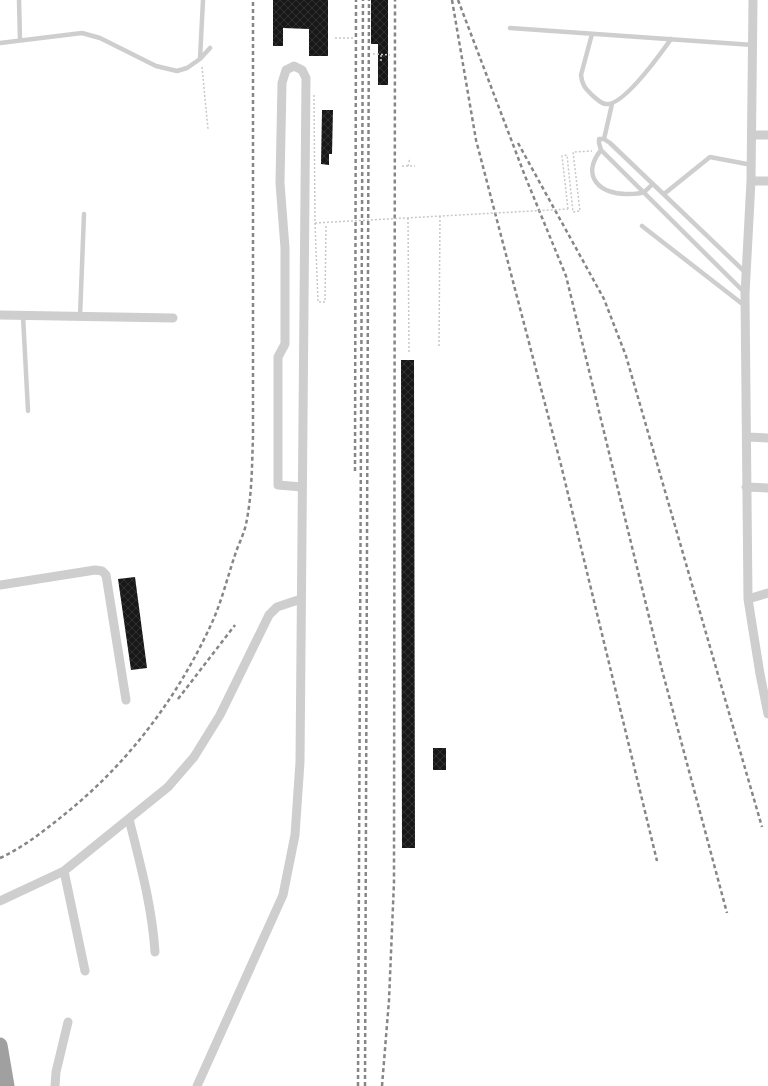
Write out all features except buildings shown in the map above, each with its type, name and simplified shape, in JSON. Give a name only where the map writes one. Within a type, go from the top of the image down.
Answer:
[{"type":"highway","points":[[0,1045],[7,1086]]},
{"type":"street","points":[[753,0],[752,165],[745,294],[748,599],[768,714]]},
{"type":"street","points":[[197,1086],[283,895],[295,835],[300,762],[306,78],[302,70],[294,66],[286,70],[282,83],[280,183],[285,248],[286,312],[285,344],[278,357],[278,485],[302,487]]},
{"type":"street","points":[[752,135],[768,135]]},
{"type":"street","points":[[751,181],[768,181]]},
{"type":"street","points":[[0,315],[173,318]]},
{"type":"street","points":[[746,437],[768,438]]},
{"type":"street","points":[[746,487],[768,488]]},
{"type":"street","points":[[0,585],[95,570],[102,571],[106,575],[126,700]]},
{"type":"street","points":[[748,599],[768,593]]},
{"type":"street","points":[[0,901],[64,871],[168,787],[194,757],[220,715],[269,615],[277,607],[301,599]]},
{"type":"street","points":[[129,819],[152,916],[155,952]]},
{"type":"street","points":[[64,871],[85,972]]},
{"type":"street","points":[[55,1086],[56,1072],[68,1022]]},
{"type":"lane","points":[[19,0],[20,40]]},
{"type":"lane","points":[[200,59],[203,0]]},
{"type":"lane","points":[[510,28],[753,45]]},
{"type":"lane","points":[[0,43],[71,34],[91,35],[156,66],[171,71],[187,68],[200,59],[210,48]]},
{"type":"lane","points":[[592,34],[581,76],[582,82],[584,87],[601,103],[612,104]]},
{"type":"lane","points":[[604,139],[612,104],[646,74],[671,39]]},
{"type":"lane","points":[[604,139],[598,140],[601,150],[643,193],[682,229],[745,294]]},
{"type":"lane","points":[[604,139],[746,273]]},
{"type":"lane","points":[[601,150],[596,157],[592,170],[600,187],[610,193],[643,193],[653,184]]},
{"type":"lane","points":[[664,194],[710,157],[752,165]]},
{"type":"lane","points":[[80,316],[84,214]]},
{"type":"lane","points":[[642,226],[746,306]]},
{"type":"lane","points":[[23,316],[28,411]]},
{"type":"path","points":[[335,38],[353,38]]},
{"type":"path","points":[[373,54],[390,55]]},
{"type":"path","points":[[381,54],[381,61]]},
{"type":"path","points":[[200,59],[208,129]]},
{"type":"path","points":[[314,95],[315,223],[318,302],[325,302],[326,226]]},
{"type":"path","points":[[315,223],[568,209],[562,156],[567,155],[573,212],[580,211],[574,152],[601,150]]},
{"type":"path","points":[[408,166],[410,158]]},
{"type":"path","points":[[402,166],[415,166]]},
{"type":"path","points":[[439,346],[440,216]]},
{"type":"path","points":[[408,218],[409,352]]},
{"type":"railway","points":[[0,858],[34,838],[88,795],[148,730],[165,706],[196,656],[213,620],[243,535],[251,491],[253,436],[253,0]]},
{"type":"railway","points":[[355,471],[356,0]]},
{"type":"railway","points":[[358,1086],[363,0]]},
{"type":"railway","points":[[365,1086],[369,0]]},
{"type":"railway","points":[[382,1086],[389,1000],[394,882],[395,0]]},
{"type":"railway","points":[[452,0],[476,140],[561,465],[657,861]]},
{"type":"railway","points":[[458,0],[525,176],[566,276],[662,670],[727,913]]},
{"type":"railway","points":[[518,143],[604,299],[626,356],[762,827]]},
{"type":"railway","points":[[178,699],[235,625]]}]
